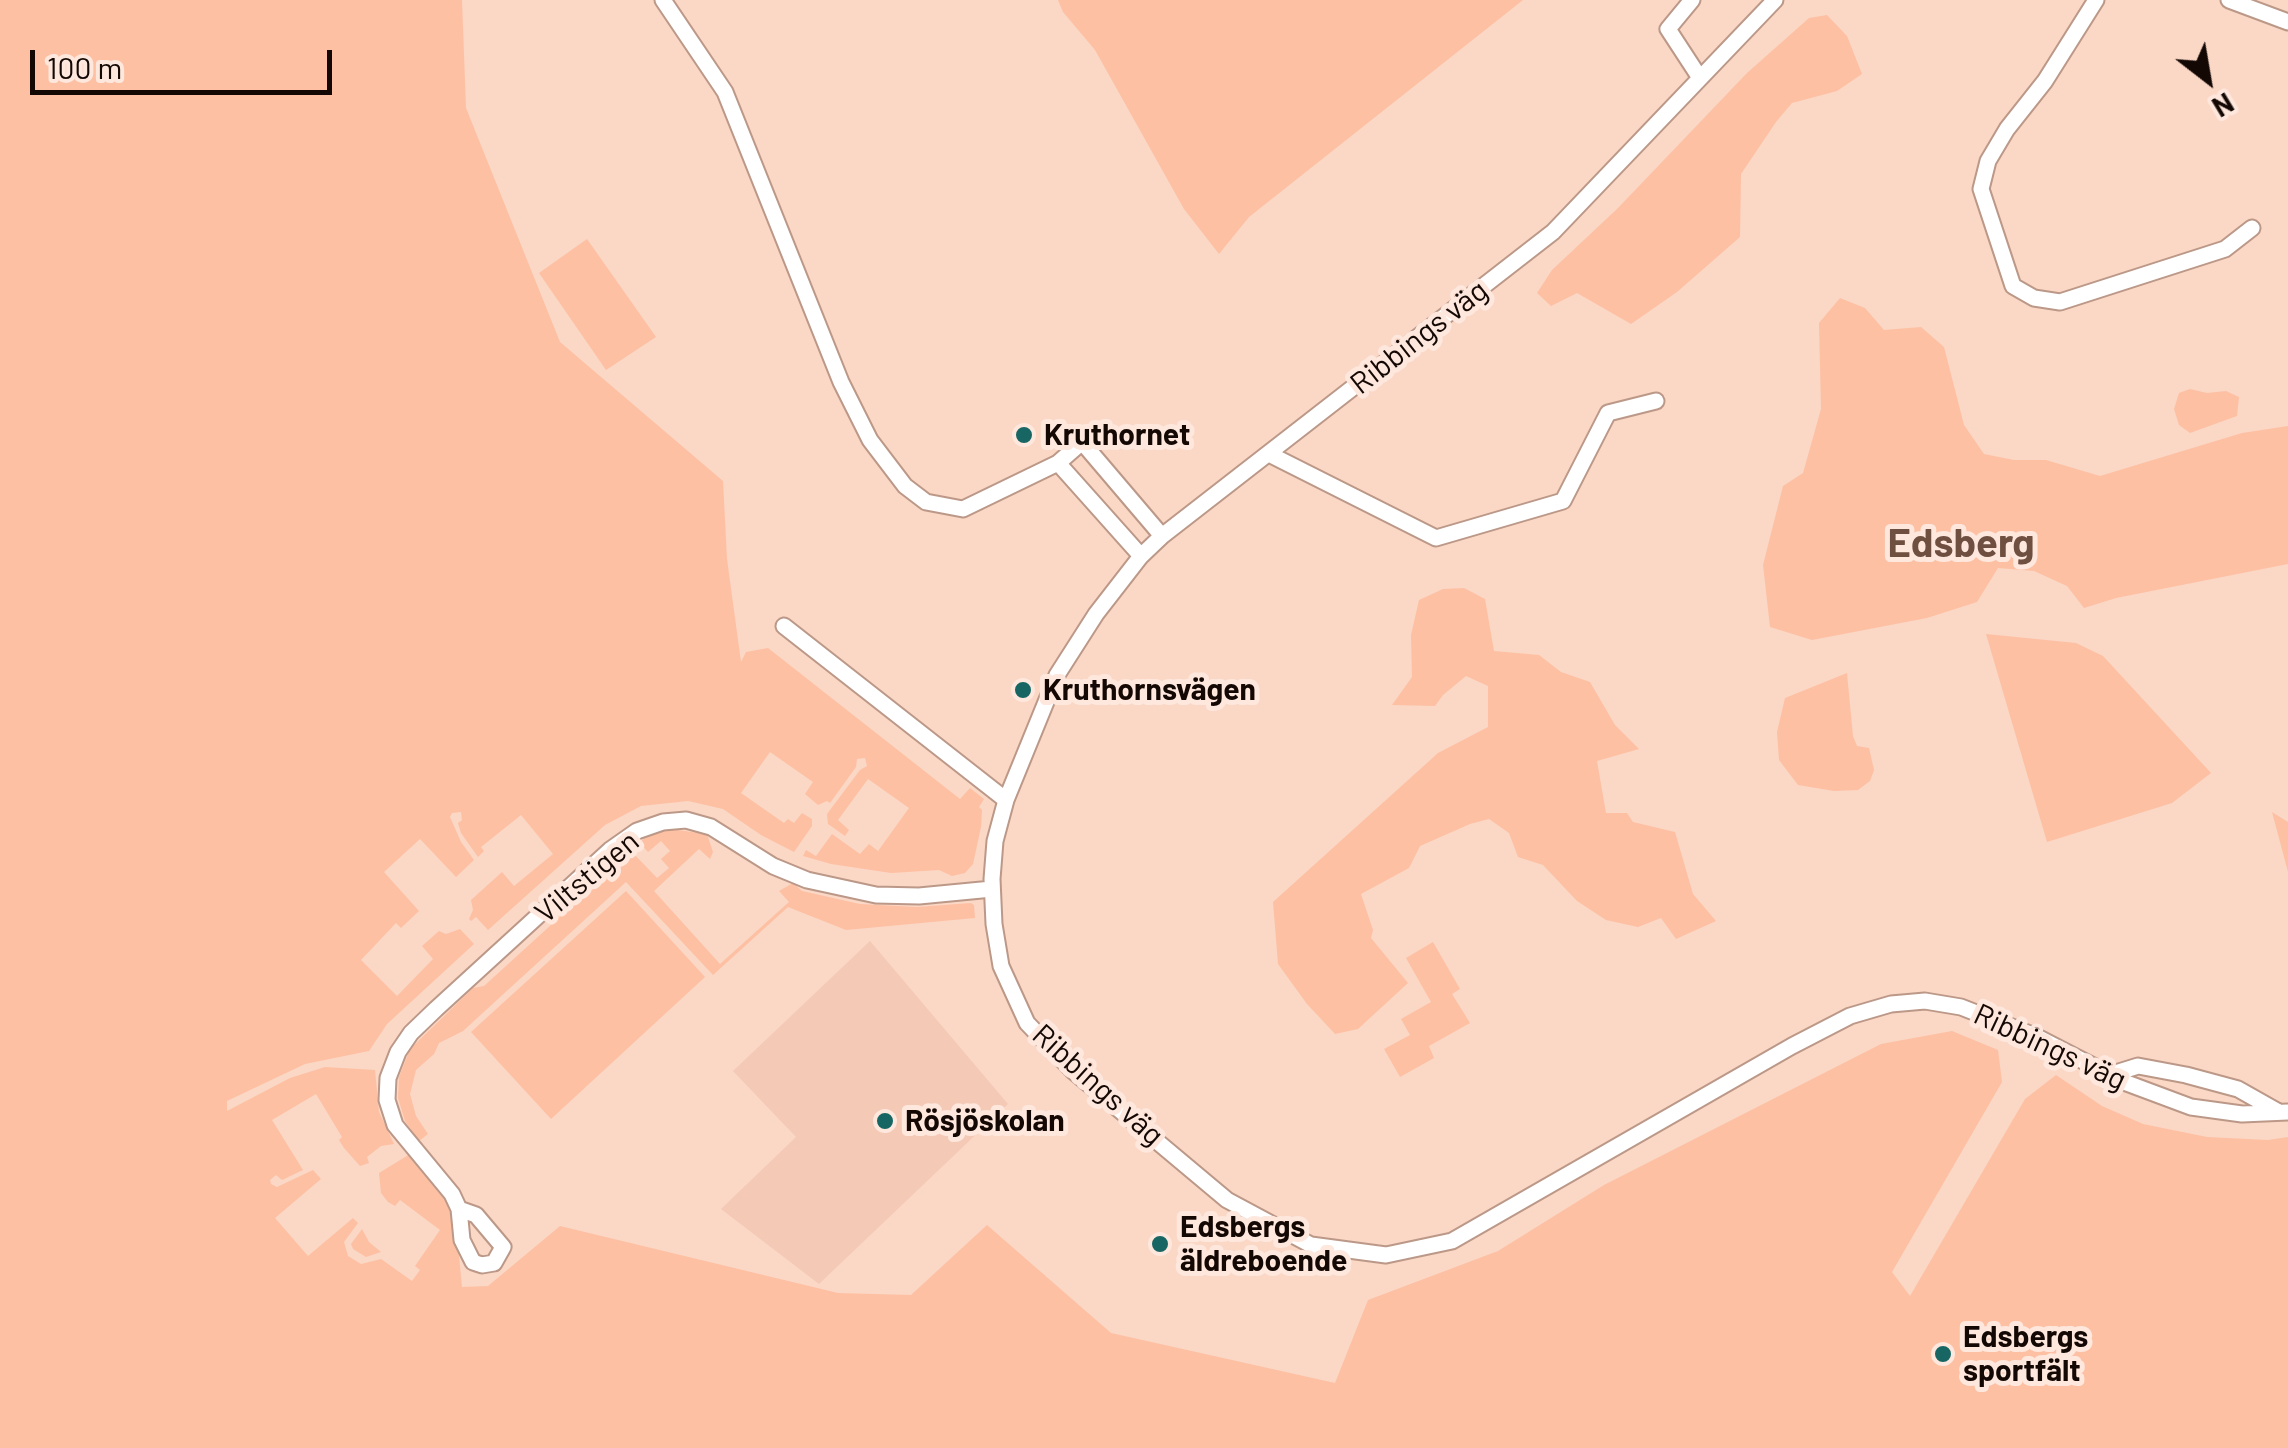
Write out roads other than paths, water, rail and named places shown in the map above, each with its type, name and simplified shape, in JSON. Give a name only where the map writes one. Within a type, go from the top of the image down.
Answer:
[{"type":"street","points":[[662,0],[725,92],[841,382],[870,440],[905,486],[926,502],[963,509],[1058,463],[1082,442],[1162,536]]},
{"type":"street","points":[[1692,0],[1668,29],[1700,78]]},
{"type":"street","name":"Ribbings väg","points":[[1775,0],[1553,232],[1162,536],[1141,556],[1096,614],[1057,675],[1006,800],[995,840],[993,915],[1001,966],[1027,1023],[1073,1071],[1228,1200],[1311,1245],[1386,1255],[1452,1241],[1792,1046],[1850,1016],[1891,1004],[1961,1006],[2035,1036],[2110,1075],[2191,1107],[2242,1114],[2284,1112]]},
{"type":"street","points":[[2096,0],[1988,162],[1981,190],[2013,286],[2034,298],[2060,302],[2225,249],[2252,228]]},
{"type":"street","points":[[2228,0],[2288,22]]},
{"type":"street","points":[[1270,454],[1436,538],[1563,502],[1608,413],[1656,401]]},
{"type":"street","points":[[1058,463],[1141,556]]},
{"type":"street","points":[[784,626],[1006,800]]},
{"type":"street","name":"Viltstigen","points":[[459,1210],[452,1194],[396,1125],[388,1100],[388,1078],[398,1052],[436,1010],[610,850],[637,831],[663,822],[686,820],[712,827],[772,866],[808,880],[876,895],[919,896],[992,888]]},
{"type":"street","points":[[2110,1075],[2138,1066],[2186,1075],[2238,1089],[2284,1112]]},
{"type":"place","name":"Kruthornet","points":[[1024,435]]},
{"type":"place","name":"Kruthornsvägen","points":[[1023,690]]},
{"type":"place","name":"Rösjöskolan","points":[[885,1121]]},
{"type":"place","name":"Edsbergs äldreboende","points":[[1160,1244]]},
{"type":"place","name":"Edsbergs sportfält","points":[[1943,1354]]},
{"type":"district","name":"Edsberg","points":[[1961,544]]}]
